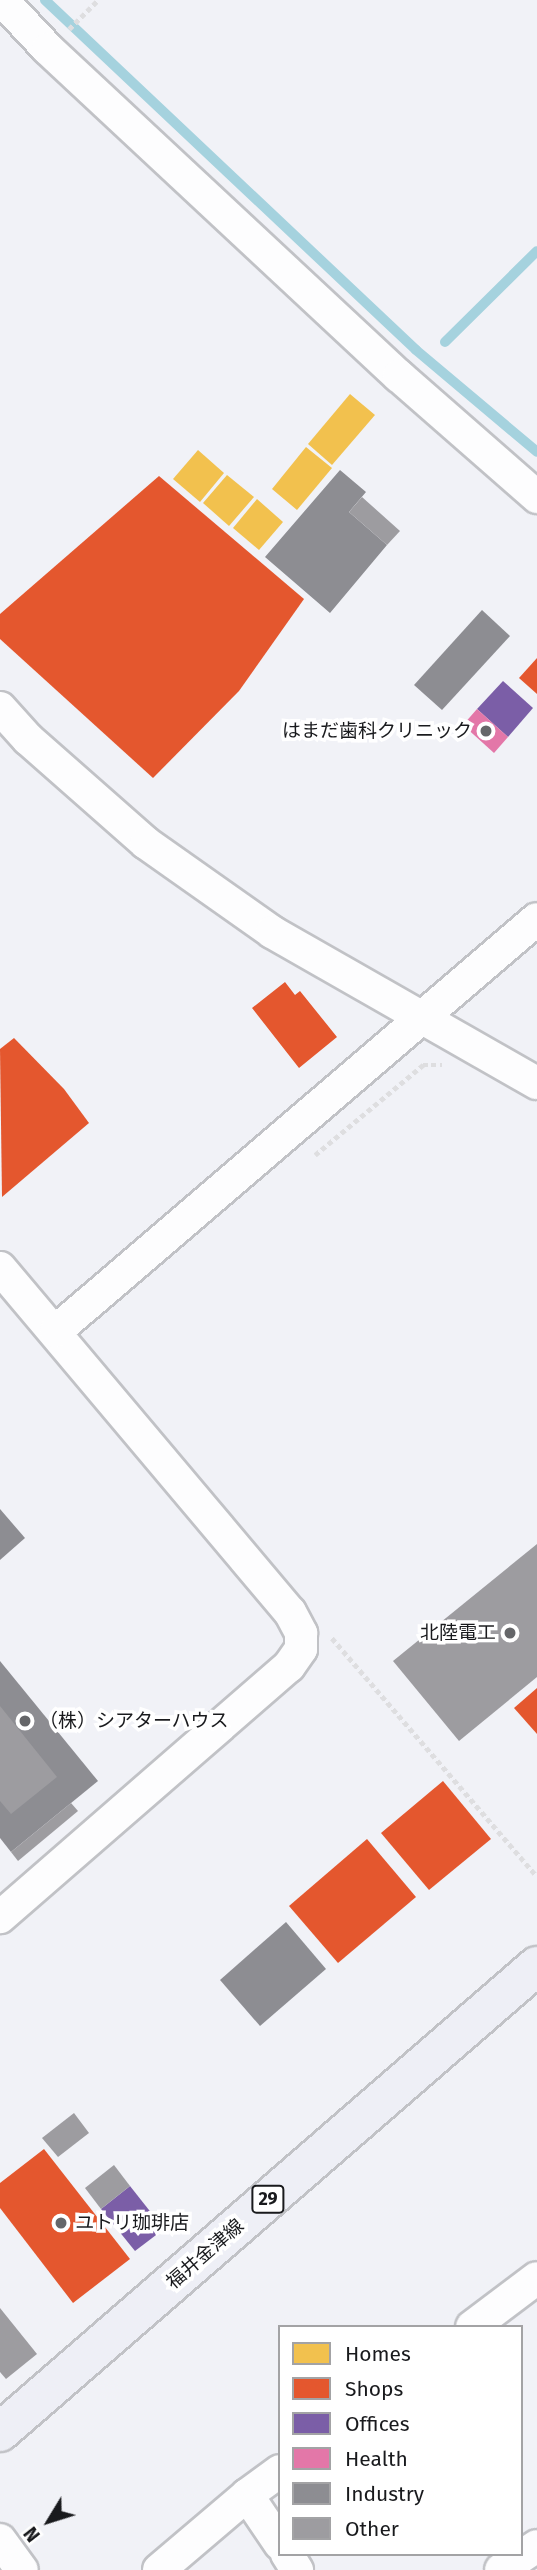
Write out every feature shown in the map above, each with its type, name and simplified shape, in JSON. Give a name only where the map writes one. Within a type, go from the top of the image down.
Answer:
[{"type":"main road","name":"福井金津線","points":[[0,2432],[537,1966]]},
{"type":"street","points":[[2,0],[48,49],[398,376],[537,497]]},
{"type":"street","points":[[0,708],[28,739],[146,843],[272,932],[537,1083]]},
{"type":"street","points":[[55,1331],[537,919]]},
{"type":"street","points":[[0,1268],[290,1612],[301,1633],[301,1650],[289,1667],[0,1917]]},
{"type":"street","points":[[475,2325],[537,2278]]},
{"type":"street","points":[[159,2570],[278,2472]]},
{"type":"street","points":[[247,2495],[278,2541]]},
{"type":"street","points":[[0,2540],[23,2570]]},
{"type":"street","points":[[501,2570],[522,2556]]},
{"type":"path","points":[[48,49],[98,0]]},
{"type":"path","points":[[306,1162],[423,1065]]},
{"type":"path","points":[[324,1628],[537,1876]]},
{"type":"building: Homes","points":[[350,394],[375,415],[332,465],[308,444]]},
{"type":"building: Homes","points":[[306,447],[332,468],[297,510],[272,489]]},
{"type":"building: Homes","points":[[198,450],[224,473],[200,502],[173,479]]},
{"type":"building: Homes","points":[[227,475],[254,497],[229,526],[203,503]]},
{"type":"building: Homes","points":[[257,499],[283,522],[259,550],[233,528]]},
{"type":"building: Shops","points":[[159,476],[304,599],[239,691],[153,778],[0,639],[0,614]]},
{"type":"building: Shops","points":[[537,658],[537,694],[519,678]]},
{"type":"building: Shops","points":[[285,982],[295,995],[300,991],[337,1037],[299,1068],[252,1008]]},
{"type":"building: Shops","points":[[14,1038],[64,1089],[89,1123],[2,1197],[0,1049]]},
{"type":"building: Shops","points":[[537,1688],[537,1734],[514,1708]]},
{"type":"building: Shops","points":[[443,1781],[491,1839],[429,1890],[381,1833]]},
{"type":"building: Shops","points":[[367,1839],[416,1897],[338,1963],[289,1906]]},
{"type":"building: Shops","name":"ユトリ珈琲店","points":[[44,2149],[130,2259],[73,2303],[0,2208],[0,2183]]},
{"type":"building: Offices","points":[[503,681],[533,708],[508,737],[477,709]]},
{"type":"building: Offices","points":[[130,2186],[164,2229],[135,2251],[101,2209]]},
{"type":"building: Health","name":"はまだ歯科クリニック","points":[[477,709],[508,737],[494,753],[463,725]]},
{"type":"building: Industry","points":[[340,470],[366,492],[349,512],[387,545],[330,613],[265,557]]},
{"type":"building: Industry","points":[[482,610],[510,636],[442,710],[414,685]]},
{"type":"building: Industry","points":[[0,1509],[25,1538],[0,1560]]},
{"type":"building: Industry","name":"（株）シアターハウス","points":[[0,1661],[98,1781],[11,1852],[0,1838]]},
{"type":"building: Industry","points":[[286,1922],[326,1969],[260,2026],[220,1980]]},
{"type":"building: Other","points":[[362,497],[400,531],[387,545],[349,512]]},
{"type":"building: Other","points":[[537,1544],[537,1677],[459,1741],[393,1661]]},
{"type":"building: Other","points":[[0,1706],[57,1777],[11,1814],[0,1801]]},
{"type":"building: Other","points":[[71,1803],[78,1811],[18,1861],[11,1852]]},
{"type":"building: Other","points":[[74,2113],[89,2133],[58,2157],[42,2138]]},
{"type":"building: Other","points":[[114,2165],[130,2186],[101,2209],[85,2188]]},
{"type":"building: Other","points":[[0,2308],[37,2354],[6,2379],[0,2372]]},
{"type":"waterway","points":[[45,0],[416,350],[537,452]]},
{"type":"waterway","points":[[445,342],[537,251]]},
{"type":"place","name":"はまだ歯科クリニック","points":[[486,731]]},
{"type":"place","name":"北陸電工","points":[[510,1633]]},
{"type":"place","name":"（株）シアターハウス","points":[[25,1721]]},
{"type":"place","name":"ユトリ珈琲店","points":[[61,2223]]}]
